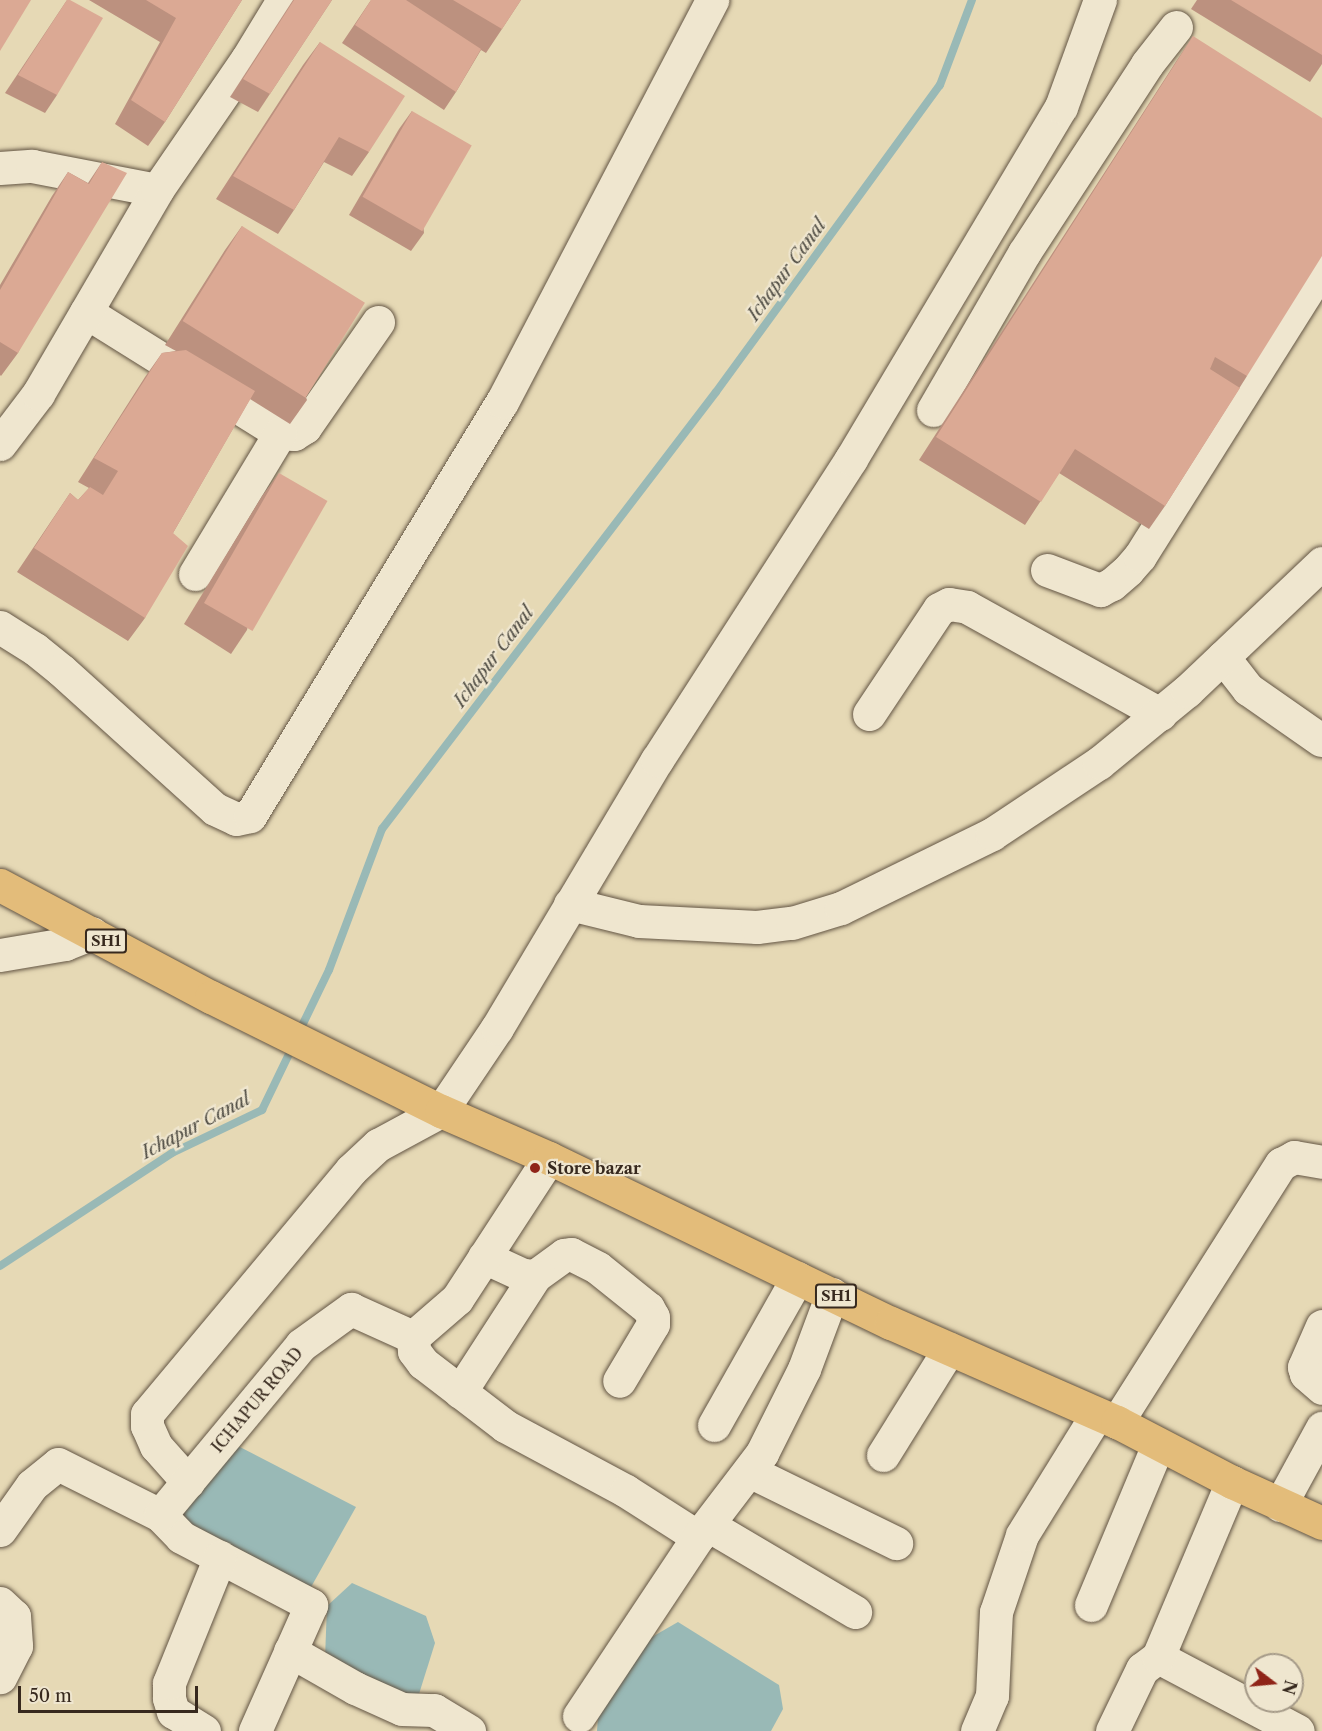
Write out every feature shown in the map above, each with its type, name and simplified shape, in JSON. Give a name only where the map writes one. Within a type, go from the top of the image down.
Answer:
[{"type":"main road","name":"SH1","points":[[0,885],[211,997],[441,1111],[549,1158],[797,1278],[1107,1418],[1232,1482],[1322,1523]]},
{"type":"street","points":[[3,433],[39,394],[156,189],[247,59],[283,0]]},
{"type":"street","points":[[0,627],[35,649],[61,670],[215,809],[236,819],[250,816],[502,402],[712,0]]},
{"type":"street","points":[[189,1482],[156,1446],[147,1426],[147,1414],[351,1170],[378,1146],[441,1111],[497,1028],[657,760],[851,459],[1061,107],[1100,0]]},
{"type":"street","points":[[933,410],[1024,254],[1147,64],[1180,23]]},
{"type":"street","points":[[0,168],[32,166],[156,189]]},
{"type":"street","points":[[1047,570],[1100,590],[1112,584],[1128,570],[1140,556],[1322,267]]},
{"type":"street","points":[[86,312],[280,433],[294,434],[305,427],[378,322]]},
{"type":"street","points":[[195,574],[280,433]]},
{"type":"street","points":[[570,904],[639,921],[757,927],[792,922],[841,908],[992,834],[1099,763],[1160,714],[1322,563]]},
{"type":"street","points":[[869,714],[939,609],[949,604],[967,606],[1160,714]]},
{"type":"street","points":[[1223,657],[1248,689],[1321,740]]},
{"type":"street","points":[[0,955],[65,944],[92,933]]},
{"type":"street","points":[[977,1731],[992,1696],[996,1612],[1022,1535],[1107,1418],[1281,1164],[1294,1157],[1322,1162]]},
{"type":"street","points":[[549,1158],[457,1299],[412,1337],[414,1351],[423,1363],[505,1426],[855,1611]]},
{"type":"street","points":[[460,1392],[535,1276],[564,1255],[571,1254],[598,1268],[648,1308],[653,1317],[652,1323],[619,1381]]},
{"type":"street","points":[[484,1257],[523,1275],[535,1276]]},
{"type":"street","points":[[714,1425],[797,1278]]},
{"type":"street","points":[[579,1716],[703,1531],[762,1453],[804,1369],[832,1294]]},
{"type":"street","name":"ICHAPUR ROAD","points":[[160,1515],[302,1345],[351,1309],[412,1337]]},
{"type":"street","points":[[1322,1326],[1304,1367],[1306,1374],[1322,1388]]},
{"type":"street","points":[[883,1455],[949,1348]]},
{"type":"street","points":[[1280,1505],[1322,1428]]},
{"type":"street","points":[[1091,1605],[1158,1445]]},
{"type":"street","points":[[0,1530],[32,1485],[58,1464],[160,1515],[181,1537],[311,1605],[255,1731]]},
{"type":"street","points":[[749,1471],[896,1543]]},
{"type":"street","points":[[1112,1731],[1142,1669],[1158,1657],[1232,1482]]},
{"type":"street","points":[[204,1731],[173,1712],[168,1698],[169,1683],[220,1557]]},
{"type":"street","points":[[0,1603],[14,1616],[16,1646],[0,1677]]},
{"type":"street","points":[[290,1650],[356,1688],[402,1710],[434,1710],[469,1731]]},
{"type":"street","points":[[1158,1657],[1298,1731]]},
{"type":"water","points":[[236,1445],[356,1507],[306,1596],[188,1530],[179,1513]]},
{"type":"water","points":[[352,1583],[426,1616],[435,1643],[419,1694],[406,1698],[325,1658],[327,1606]]},
{"type":"water","points":[[678,1622],[779,1685],[783,1709],[771,1731],[597,1731],[599,1704],[645,1641]]},
{"type":"building","points":[[0,0],[31,0],[0,51]]},
{"type":"building","points":[[67,0],[103,18],[57,95],[18,75]]},
{"type":"building","points":[[146,0],[242,0],[165,122],[131,100],[176,18]]},
{"type":"building","points":[[294,0],[332,0],[270,94],[243,79]]},
{"type":"building","points":[[371,0],[406,0],[481,49],[456,92],[355,25]]},
{"type":"building","points":[[453,0],[521,0],[502,29]]},
{"type":"building","points":[[1231,0],[1322,0],[1322,55]]},
{"type":"building","points":[[1193,36],[1322,118],[1322,256],[1247,376],[1215,357],[1210,369],[1240,388],[1165,506],[1075,449],[1041,502],[936,437]]},
{"type":"building","points":[[320,42],[405,96],[369,152],[339,137],[294,210],[233,176]]},
{"type":"building","points":[[412,111],[472,145],[422,231],[362,197]]},
{"type":"building","points":[[102,162],[127,173],[18,353],[0,342],[0,290],[68,172],[89,184]]},
{"type":"building","points":[[242,226],[365,303],[306,398],[183,321]]},
{"type":"building","points":[[186,350],[255,391],[173,533],[188,546],[145,618],[34,548],[70,493],[78,500],[90,487],[103,495],[118,471],[94,458],[162,353]]},
{"type":"building","points":[[279,473],[327,501],[252,631],[204,603]]},
{"type":"waterway","name":"Ichapur Canal","points":[[299,1032],[329,970],[382,829],[716,392],[940,85],[972,0]]},
{"type":"waterway","name":"Ichapur Canal","points":[[0,1266],[172,1153],[262,1110],[293,1046]]},
{"type":"place","name":"Store bazar","points":[[535,1168]]}]
